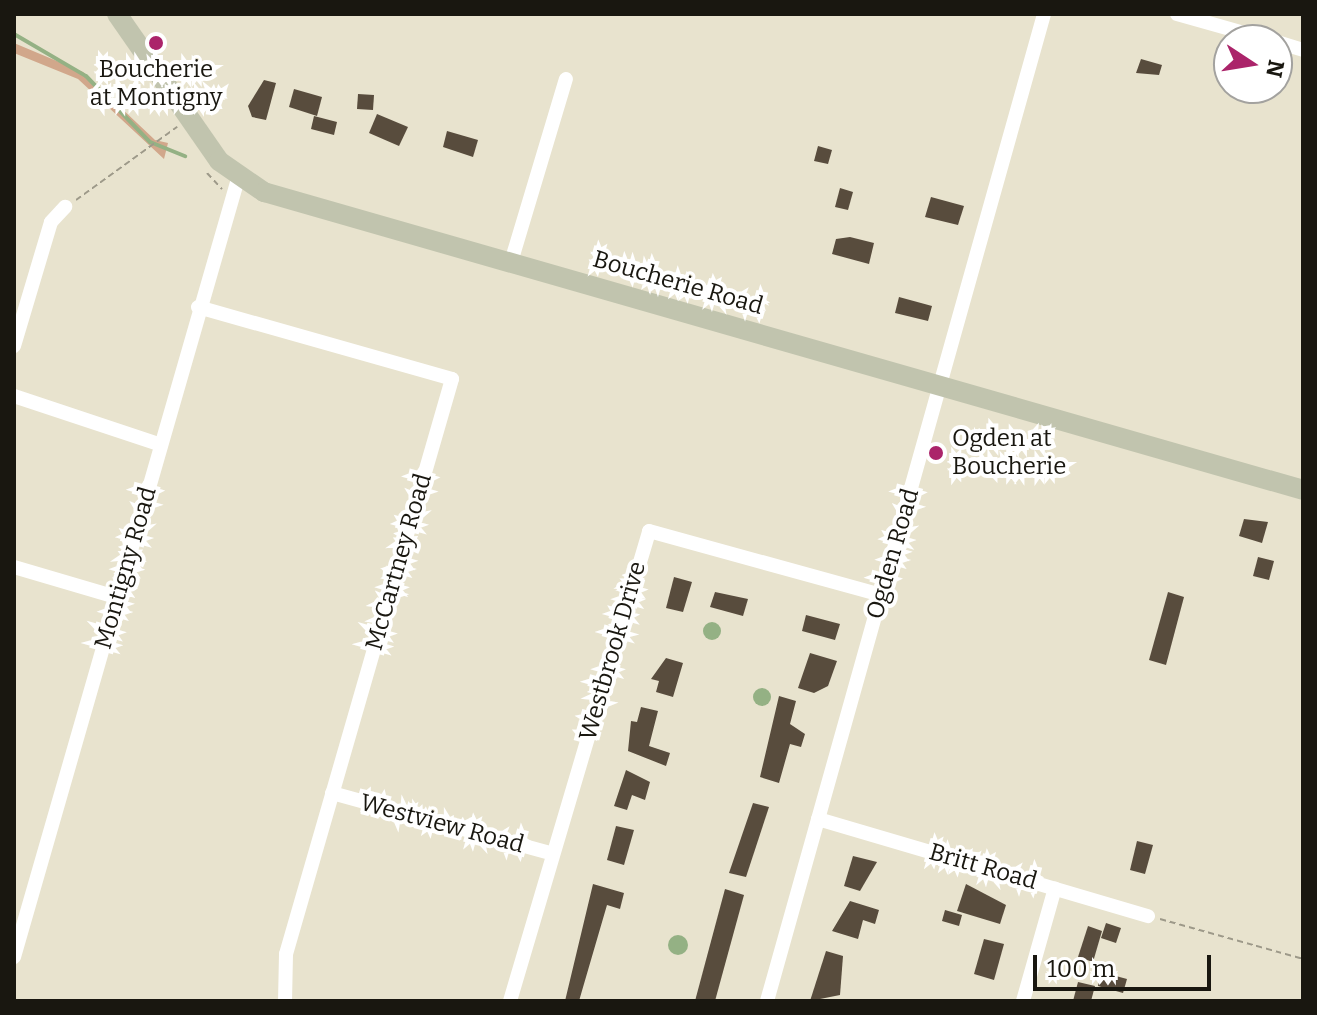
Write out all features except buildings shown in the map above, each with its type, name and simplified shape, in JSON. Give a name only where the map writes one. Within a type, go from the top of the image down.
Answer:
[{"type":"main road","points":[[117,14],[184,111],[238,179]]},
{"type":"main road","name":"Boucherie Road","points":[[238,179],[511,262],[1303,490]]},
{"type":"street","name":"Ogden Road","points":[[767,1001],[1044,14]]},
{"type":"street","points":[[1177,14],[1213,24]]},
{"type":"street","points":[[511,262],[566,79]]},
{"type":"street","name":"Montigny Road","points":[[14,957],[119,598],[198,307],[238,179]]},
{"type":"street","points":[[14,346],[51,222],[65,207]]},
{"type":"street","name":"McCartney Road","points":[[198,307],[452,379],[286,954],[285,1001]]},
{"type":"street","points":[[14,396],[161,445]]},
{"type":"street","name":"Westbrook Drive","points":[[510,1001],[649,531],[881,595]]},
{"type":"street","points":[[14,567],[119,598]]},
{"type":"street","name":"Westview Road","points":[[332,793],[553,854]]},
{"type":"street","name":"Britt Road","points":[[818,819],[1148,916]]},
{"type":"street","points":[[1023,1001],[1055,888]]},
{"type":"path","points":[[65,207],[173,136],[184,111]]},
{"type":"path","points":[[1148,916],[1303,959]]},
{"type":"shaded area","points":[[14,43],[83,72],[155,140],[168,143],[164,159],[78,79],[14,53]]},
{"type":"shaded area","points":[[712,622],[721,631],[712,640],[703,631]]},
{"type":"shaded area","points":[[762,688],[771,697],[762,706],[753,697]]},
{"type":"shaded area","points":[[678,935],[685,938],[688,945],[685,952],[678,955],[671,952],[668,945],[671,938]]},
{"type":"waterway","points":[[14,34],[86,76],[150,142],[185,156]]},
{"type":"place","name":"Boucherie at Montigny","points":[[156,43]]},
{"type":"place","name":"Ogden at Boucherie","points":[[936,453]]}]
